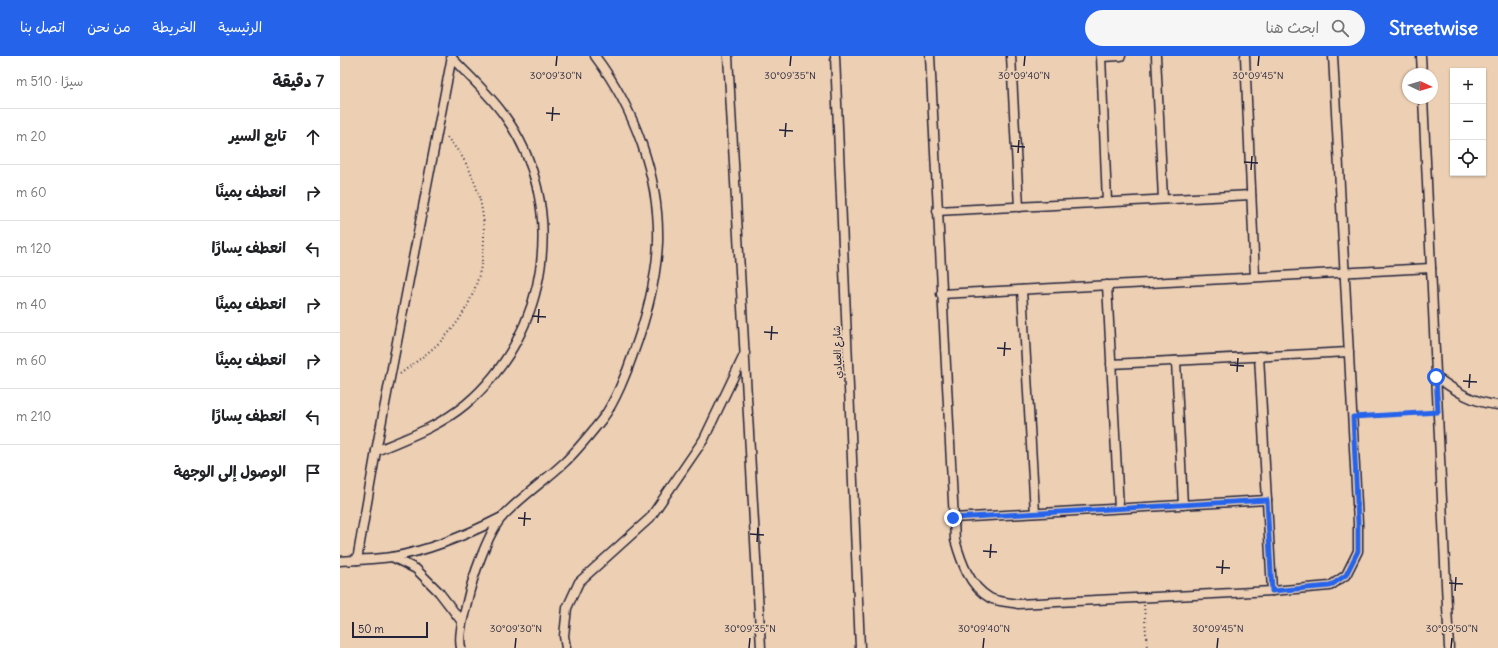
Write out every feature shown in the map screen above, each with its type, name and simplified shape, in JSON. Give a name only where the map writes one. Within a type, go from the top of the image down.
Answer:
[{"type":"street","points":[[357,560],[389,382],[452,56]]},
{"type":"street","points":[[376,451],[433,427],[466,404],[494,376],[517,343],[533,307],[542,267],[544,227],[538,188],[524,150],[505,115],[452,56]]},
{"type":"street","points":[[340,561],[392,557],[430,548],[452,540],[502,517],[567,460],[604,416],[628,369],[641,334],[651,294],[658,243],[654,194],[644,150],[626,105],[595,56]]},
{"type":"street","points":[[728,56],[761,648]]},
{"type":"street","name":"شارع العبادي","points":[[835,56],[860,648]]},
{"type":"street","points":[[930,56],[954,540],[961,562],[973,583],[990,599],[1018,604],[1272,591],[1330,586],[1346,575],[1358,551],[1358,523],[1346,272],[1333,56]]},
{"type":"street","points":[[1011,56],[1019,207]]},
{"type":"street","points":[[1107,202],[1101,57],[1121,56]]},
{"type":"street","points":[[1156,56],[1163,199]]},
{"type":"street","points":[[1245,56],[1255,277]]},
{"type":"street","points":[[1421,56],[1422,68]]},
{"type":"street","points":[[1423,104],[1449,648]]},
{"type":"street","points":[[937,211],[1252,195]]},
{"type":"street","points":[[941,294],[1431,268]]},
{"type":"street","points":[[1107,285],[1119,508]]},
{"type":"street","points":[[1022,290],[1034,513]]},
{"type":"street","points":[[566,648],[564,636],[567,608],[579,582],[650,518],[704,439],[745,352]]},
{"type":"street","points":[[1111,364],[1350,352]]},
{"type":"street","points":[[1259,356],[1272,591]]},
{"type":"street","points":[[1176,361],[1183,505]]},
{"type":"street","points":[[1436,377],[1471,399],[1484,404],[1498,405]]},
{"type":"street","points":[[953,518],[1267,500]]},
{"type":"street","points":[[461,648],[462,622],[472,579],[487,545],[502,517]]},
{"type":"street","points":[[392,557],[416,569],[439,592],[462,622]]},
{"type":"path","points":[[389,382],[436,347],[458,322],[474,291],[483,259],[484,224],[478,191],[464,160],[438,126]]},
{"type":"path","points":[[1353,417],[1438,412]]},
{"type":"path","points":[[1144,598],[1147,648]]},
{"type":"route","points":[[953,518],[1267,500],[1272,591],[1330,586],[1346,575],[1358,551],[1353,417],[1438,412],[1436,377]]}]
